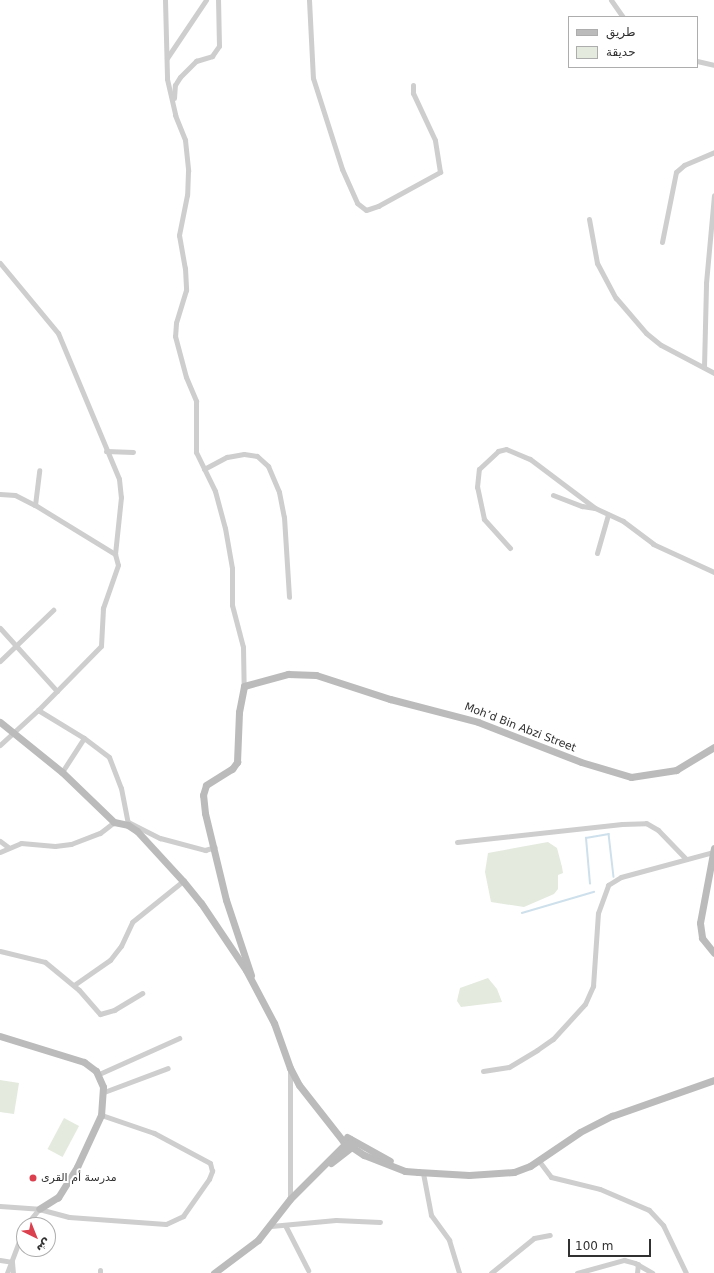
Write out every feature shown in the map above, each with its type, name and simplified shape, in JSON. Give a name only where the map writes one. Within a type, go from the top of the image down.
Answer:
[{"type":"main road","name":"Moh’d Bin Abzi Street","points":[[244,686],[288,674],[316,674],[396,700],[478,722],[581,762],[630,777],[676,770],[714,747]]},
{"type":"main road","points":[[244,686],[239,712],[237,762],[232,768],[206,785],[203,790],[205,813],[215,847],[226,900],[246,958],[253,985]]},
{"type":"main road","points":[[0,722],[62,772],[114,822],[128,823],[183,881],[229,945],[253,985],[274,1024],[290,1068],[308,1098],[336,1131],[351,1143],[405,1170],[449,1175],[509,1173],[539,1161],[580,1132],[612,1116],[714,1080]]},
{"type":"main road","points":[[713,850],[712,868],[700,930],[704,943],[714,952]]},
{"type":"main road","points":[[0,1036],[80,1060],[99,1074],[104,1092],[100,1115],[67,1185],[54,1201],[39,1210]]},
{"type":"main road","points":[[214,1273],[258,1240],[271,1226],[290,1198],[351,1143]]},
{"type":"street","points":[[165,0],[167,79],[175,115],[185,140],[188,179],[179,235],[185,268],[186,290],[176,323],[175,336],[186,377],[196,401],[195,447],[218,500],[230,550],[232,605],[243,647],[244,686]]},
{"type":"street","points":[[167,58],[206,0]]},
{"type":"street","points":[[173,102],[175,85],[180,77],[196,61],[212,56],[219,46],[218,0]]},
{"type":"street","points":[[309,0],[313,78],[342,169],[357,203],[366,210],[378,206],[440,172],[435,140],[413,93],[413,85]]},
{"type":"street","points":[[611,0],[622,16]]},
{"type":"street","points":[[698,61],[714,66]]},
{"type":"street","points":[[662,242],[676,172],[684,165],[714,152]]},
{"type":"street","points":[[704,368],[706,283],[714,196]]},
{"type":"street","points":[[589,219],[597,263],[616,298],[646,333],[661,345],[714,373]]},
{"type":"street","points":[[0,263],[58,333],[121,488],[115,554],[117,569],[103,608],[101,646],[38,710],[0,745]]},
{"type":"street","points":[[510,548],[484,519],[478,494],[478,472],[498,452],[506,449],[519,453],[594,508],[623,521],[660,548],[714,572]]},
{"type":"street","points":[[106,451],[133,452]]},
{"type":"street","points":[[204,469],[227,457],[244,454],[258,456],[268,466],[284,517],[289,597]]},
{"type":"street","points":[[35,505],[39,470]]},
{"type":"street","points":[[0,494],[15,495],[35,505],[115,554]]},
{"type":"street","points":[[553,495],[582,506],[594,508]]},
{"type":"street","points":[[597,553],[608,515]]},
{"type":"street","points":[[0,661],[17,647],[53,610]]},
{"type":"street","points":[[0,628],[57,691]]},
{"type":"street","points":[[38,710],[84,738],[105,753],[113,764],[121,788],[128,823],[160,838],[207,850],[215,847]]},
{"type":"street","points":[[62,772],[84,738]]},
{"type":"street","points":[[0,852],[8,847],[28,842],[66,845],[95,835],[114,822]]},
{"type":"street","points":[[456,842],[640,823],[658,830],[686,859]]},
{"type":"street","points":[[0,841],[8,847]]},
{"type":"street","points":[[483,1072],[513,1065],[553,1039],[585,1004],[593,986],[598,913],[608,885],[621,878],[713,850]]},
{"type":"street","points":[[74,985],[110,960],[122,946],[132,922],[183,881]]},
{"type":"street","points":[[0,951],[40,960],[74,985],[100,1014],[114,1010],[142,993]]},
{"type":"street","points":[[99,1074],[179,1038]]},
{"type":"street","points":[[104,1092],[168,1068]]},
{"type":"street","points":[[290,1068],[290,1198]]},
{"type":"street","points":[[0,1206],[39,1210],[69,1217],[166,1224],[183,1216],[200,1193],[212,1171],[212,1165],[206,1159],[154,1133],[100,1115]]},
{"type":"street","points":[[539,1161],[551,1176],[600,1189],[649,1210],[663,1225],[686,1273]]},
{"type":"street","points":[[423,1173],[431,1215],[449,1240],[459,1273]]},
{"type":"street","points":[[33,1217],[39,1210]]},
{"type":"street","points":[[271,1226],[336,1220],[380,1222]]},
{"type":"street","points":[[285,1225],[308,1270]]},
{"type":"street","points":[[491,1273],[534,1238],[550,1235]]},
{"type":"street","points":[[7,1273],[16,1251]]},
{"type":"street","points":[[0,1260],[12,1262]]},
{"type":"street","points":[[577,1273],[618,1260],[638,1264],[652,1273]]},
{"type":"street","points":[[12,1262],[13,1273]]},
{"type":"street","points":[[637,1273],[638,1264]]},
{"type":"green space","points":[[548,842],[557,848],[563,873],[558,875],[558,889],[554,894],[524,907],[491,902],[485,872],[488,853]]},
{"type":"green space","points":[[488,978],[497,989],[502,1002],[461,1007],[457,1001],[460,988]]},
{"type":"green space","points":[[0,1080],[19,1083],[14,1114],[0,1112]]},
{"type":"green space","points":[[64,1118],[79,1126],[63,1157],[48,1149]]},
{"type":"waterway","points":[[590,884],[586,838],[609,834],[614,877]]},
{"type":"waterway","points":[[522,913],[594,892]]},
{"type":"place","name":"مدرسة أم القرى","points":[[33,1178]]}]
